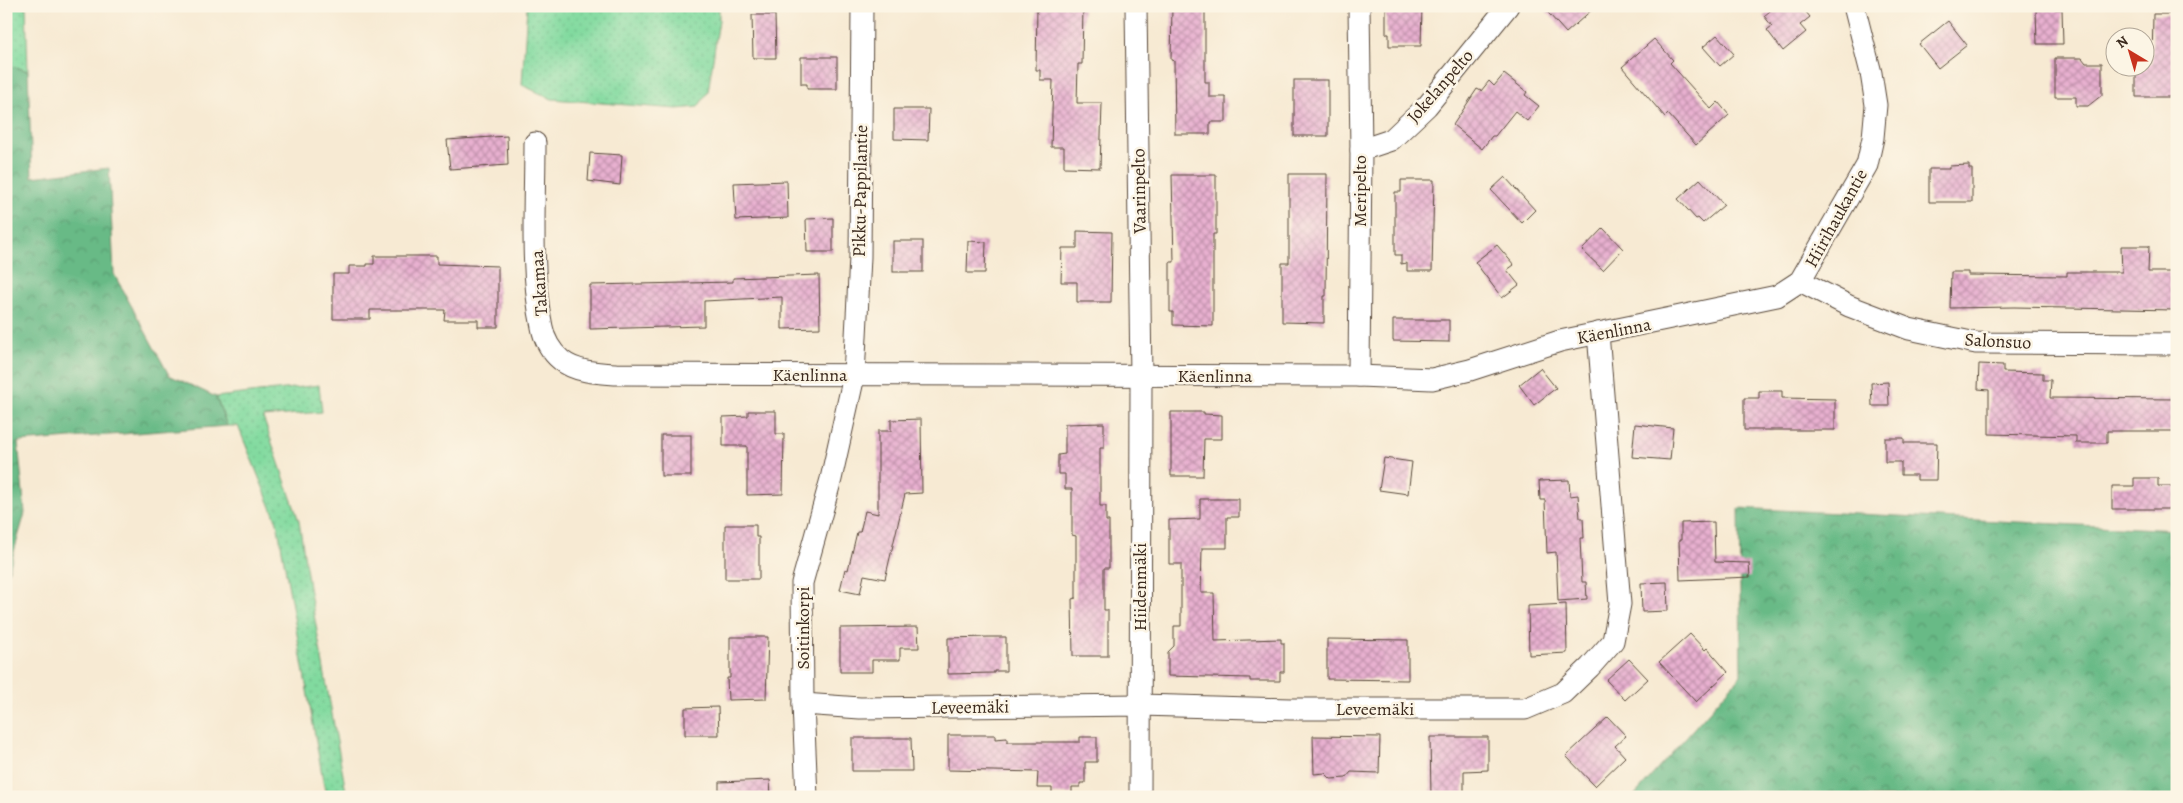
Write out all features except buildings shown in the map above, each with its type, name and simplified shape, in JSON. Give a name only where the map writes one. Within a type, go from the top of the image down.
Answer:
[{"type":"street","name":"Pikku-Pappilantie","points":[[854,376],[860,257],[862,6]]},
{"type":"street","name":"Vaarinpelto","points":[[1136,6],[1141,376]]},
{"type":"street","name":"Meripelto","points":[[1359,6],[1361,150],[1359,376]]},
{"type":"street","name":"Jokelanpelto","points":[[1361,150],[1391,140],[1427,106],[1508,6]]},
{"type":"street","name":"Hiirihaukantie","points":[[1800,281],[1866,165],[1873,138],[1876,105],[1871,73],[1854,6]]},
{"type":"street","name":"Takamaa","points":[[535,143],[536,287],[542,329],[549,346],[562,361],[586,371],[616,374]]},
{"type":"street","name":"Käenlinna","points":[[616,374],[1359,376],[1432,379],[1470,370],[1560,341],[1777,296],[1800,281]]},
{"type":"street","name":"Salonsuo","points":[[1800,281],[1849,306],[1909,329],[1976,343],[2177,344]]},
{"type":"street","name":"Leveemäki","points":[[803,704],[860,708],[1140,705],[1290,709],[1525,709],[1563,693],[1613,641],[1620,604],[1598,334]]},
{"type":"street","name":"Soitinkorpi","points":[[807,797],[803,704],[802,583],[831,479],[854,376]]},
{"type":"street","name":"Hiidenmäki","points":[[1140,797],[1141,376]]},
{"type":"green space","points":[[6,6],[26,6],[28,71],[6,64]]},
{"type":"green space","points":[[527,6],[719,6],[719,20],[708,92],[698,107],[677,109],[552,99],[522,85]]},
{"type":"green space","points":[[6,64],[28,71],[32,177],[109,168],[114,274],[169,375],[216,397],[227,426],[18,442],[25,513],[6,580]]},
{"type":"green space","points":[[319,385],[322,412],[263,417],[299,521],[347,797],[326,797],[277,522],[238,426],[227,426],[216,397]]},
{"type":"green space","points":[[1739,508],[2177,530],[2177,797],[1633,797],[1741,675]]}]
